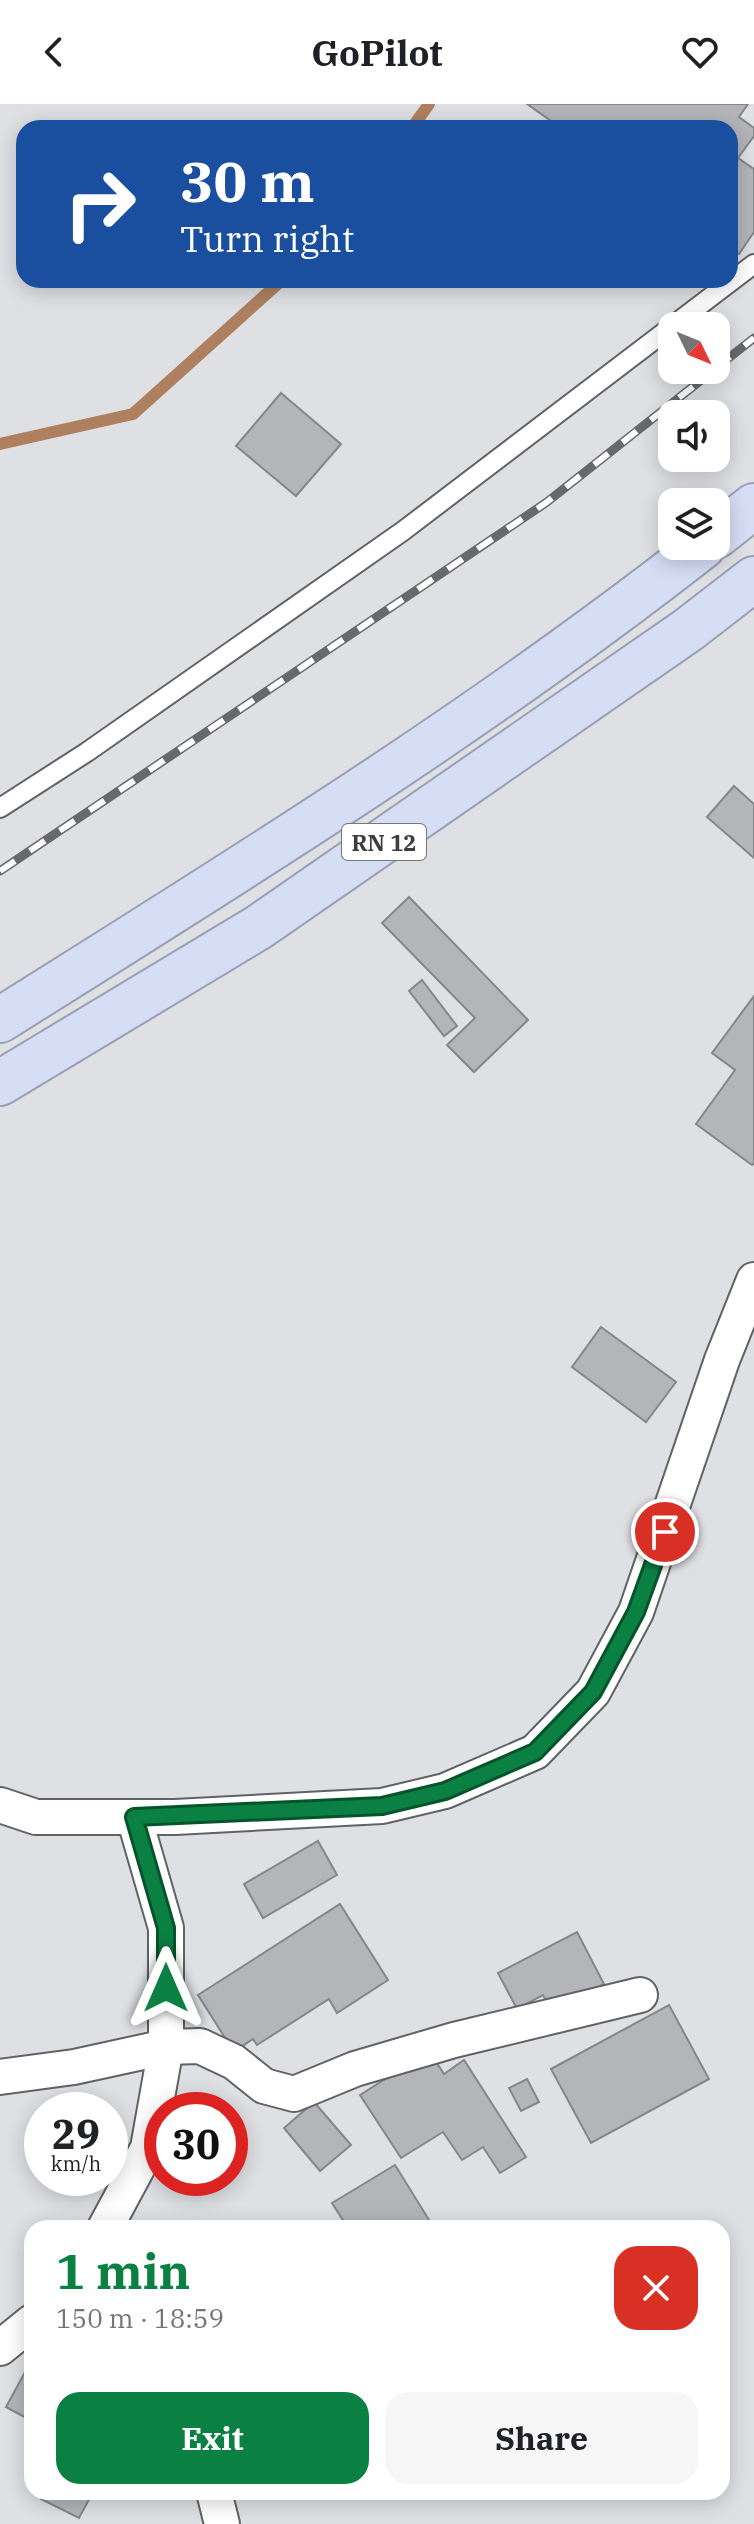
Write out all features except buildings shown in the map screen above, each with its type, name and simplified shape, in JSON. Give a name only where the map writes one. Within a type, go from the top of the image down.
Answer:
[{"type":"highway","points":[[730,525],[754,506]]},
{"type":"highway","name":"RN 12","points":[[0,1020],[290,839],[476,712],[684,560]]},
{"type":"highway","name":"RN 12","points":[[0,1083],[259,927],[688,630],[754,579]]},
{"type":"street","points":[[0,1805],[36,1817],[134,1817],[382,1806],[445,1791],[535,1752],[593,1692],[636,1612],[722,1360],[754,1280]]},
{"type":"street","points":[[109,2220],[148,2148],[166,2047],[166,1928],[134,1817]]},
{"type":"street","points":[[0,2077],[74,2067],[166,2047],[200,2046],[234,2062],[264,2086],[294,2094],[355,2069],[454,2040],[640,1995]]},
{"type":"street","points":[[0,2348],[24,2328]]},
{"type":"street","points":[[216,2500],[222,2524]]},
{"type":"lane","points":[[738,276],[754,264]]},
{"type":"lane","points":[[0,808],[87,752],[403,531],[722,288]]},
{"type":"waterway","points":[[418,120],[429,104]]},
{"type":"waterway","points":[[0,444],[133,414],[273,288]]},
{"type":"railway","points":[[730,357],[754,338]]},
{"type":"railway","points":[[0,871],[547,502],[696,384]]},
{"type":"route","points":[[166,1988],[166,1928],[134,1817],[382,1806],[445,1791],[535,1752],[593,1692],[636,1612],[665,1532]]}]
